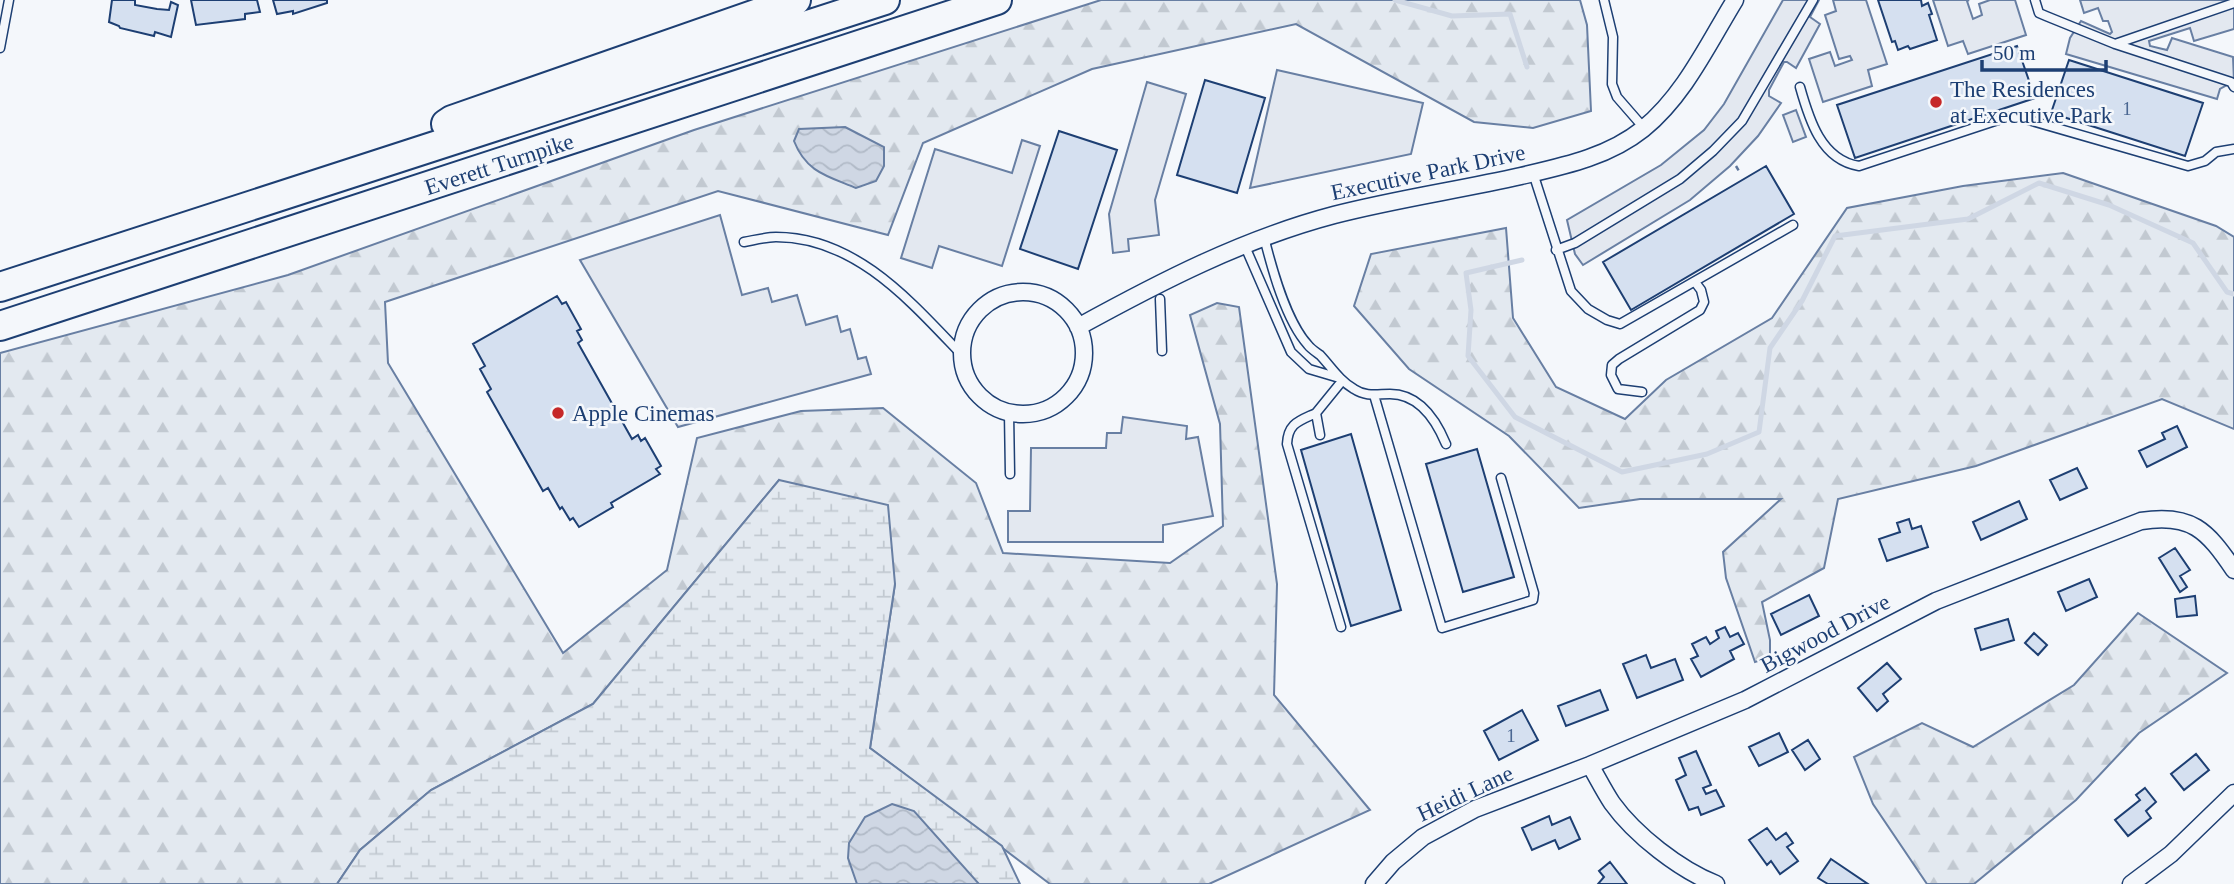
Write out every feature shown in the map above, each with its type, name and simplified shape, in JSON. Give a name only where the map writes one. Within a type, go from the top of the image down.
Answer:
[{"type":"highway","points":[[400,156],[452,120],[796,0]]},
{"type":"highway","name":"Everett Turnpike","points":[[0,326],[91,278],[400,156],[886,0]]},
{"type":"highway","name":"Everett Turnpike","points":[[0,287],[91,278],[997,0]]},
{"type":"street","name":"Executive Park Drive","points":[[1078,327],[1244,244],[1264,237],[1336,215],[1532,173],[1593,157],[1620,144],[1644,128],[1670,102],[1735,0]]},
{"type":"street","points":[[1023,292],[1048,298],[1063,307],[1078,327],[1083,345],[1083,365],[1070,391],[1047,409],[1028,414],[1009,413],[996,408],[975,392],[964,368],[962,355],[965,333],[975,315],[990,302],[1006,294],[1023,292]]},
{"type":"street","name":"Bigwood Drive","points":[[1590,765],[1745,700],[1936,601],[2141,521],[2179,519],[2197,527],[2211,540],[2234,570]]},
{"type":"street","points":[[1590,765],[1612,803],[1627,821],[1666,855],[1716,884]]},
{"type":"street","name":"Heidi Lane","points":[[1374,884],[1393,862],[1423,837],[1493,801],[1590,765]]},
{"type":"street","points":[[2131,884],[2171,854],[2234,793]]},
{"type":"lane","points":[[0,48],[9,0]]},
{"type":"lane","points":[[1604,0],[1613,37],[1612,84],[1617,97],[1644,128]]},
{"type":"lane","points":[[1556,250],[1575,243],[1680,179],[1713,151],[1742,121],[1813,0]]},
{"type":"lane","points":[[2035,0],[2039,13],[2115,44],[2231,82],[2234,87]]},
{"type":"lane","points":[[2115,44],[2234,3]]},
{"type":"lane","points":[[1800,87],[1812,128],[1838,159],[1852,165],[1859,166],[2015,116],[2188,166],[2205,161],[2216,152],[2234,149]]},
{"type":"lane","points":[[1532,173],[1572,291],[1588,309],[1620,324],[1793,225]]},
{"type":"lane","points":[[744,242],[775,237],[801,239],[828,246],[851,257],[871,268],[898,290],[962,355]]},
{"type":"lane","points":[[1264,237],[1298,332],[1339,379]]},
{"type":"lane","points":[[1244,244],[1291,352],[1309,369],[1339,379],[1362,394],[1398,394],[1419,403],[1441,431],[1446,444]]},
{"type":"lane","points":[[1642,392],[1618,389],[1611,375],[1612,366],[1619,359],[1700,310],[1704,302],[1701,290],[1695,282]]},
{"type":"lane","points":[[1160,299],[1162,351]]},
{"type":"lane","points":[[1339,379],[1316,413],[1288,431],[1287,444],[1341,627]]},
{"type":"lane","points":[[1374,395],[1442,628],[1532,600],[1534,593],[1501,478]]},
{"type":"lane","points":[[1009,413],[1010,474]]},
{"type":"lane","points":[[1316,413],[1320,435]]},
{"type":"path","points":[[1737,166],[1739,171]]},
{"type":"green space","points":[[1101,0],[1580,0],[1587,25],[1591,111],[1533,128],[1474,122],[1296,24],[1092,69],[923,143],[888,235],[718,191],[385,302],[388,363],[563,653],[667,570],[697,438],[801,411],[883,408],[976,483],[1003,553],[1170,563],[1223,526],[1220,424],[1190,315],[1217,303],[1239,307],[1277,584],[1274,695],[1370,810],[1209,884],[1050,884],[870,748],[895,584],[779,480],[593,704],[431,790],[360,850],[337,884],[0,884],[0,353],[288,275],[694,130]]},
{"type":"green space","points":[[2063,173],[2216,226],[2234,237],[2234,429],[2162,399],[1976,466],[1838,499],[1824,568],[1762,602],[1770,640],[1770,657],[1755,662],[1726,578],[1723,552],[1781,499],[1640,499],[1579,508],[1509,436],[1409,369],[1354,306],[1371,254],[1506,228],[1513,318],[1556,387],[1625,419],[1666,380],[1772,318],[1847,208],[1963,186]]},
{"type":"green space","points":[[779,480],[888,505],[895,584],[870,748],[1002,846],[1020,884],[337,884],[360,850],[431,790],[593,704]]},
{"type":"green space","points":[[2138,613],[2227,673],[2139,733],[2076,800],[1974,884],[1927,884],[1873,804],[1854,757],[1922,723],[1973,747],[2074,685]]},
{"type":"shaded area","points":[[1783,0],[1819,0],[1810,17],[1820,24],[1796,68],[1784,62],[1769,90],[1769,96],[1781,103],[1758,136],[1730,166],[1690,200],[1583,265],[1575,254],[1567,220],[1661,165],[1704,130],[1724,104]]},
{"type":"shaded area","points":[[1833,0],[1866,0],[1887,64],[1868,70],[1872,86],[1823,102],[1809,59],[1830,52],[1835,66],[1852,60],[1850,56],[1839,59],[1825,15],[1836,11]]},
{"type":"shaded area","points":[[1933,0],[1969,0],[1967,1],[1973,19],[1982,15],[1979,4],[1990,0],[2015,0],[2026,35],[1968,54],[1963,41],[1948,46]]},
{"type":"shaded area","points":[[2080,0],[2234,0],[2234,29],[2194,41],[2190,28],[2149,41],[2150,46],[2167,50],[2172,38],[2233,57],[2234,81],[2220,89],[2217,99],[2066,54],[2070,38],[2081,21],[2110,34],[2112,32],[2108,21],[2103,21],[2098,8],[2084,13]]},
{"type":"shaded area","points":[[1277,70],[1423,103],[1411,154],[1250,188]]},
{"type":"shaded area","points":[[1147,82],[1186,94],[1155,200],[1159,235],[1128,239],[1129,251],[1113,253],[1109,214]]},
{"type":"shaded area","points":[[1796,110],[1806,137],[1793,142],[1783,115]]},
{"type":"shaded area","points":[[1022,140],[1040,146],[1002,266],[939,246],[932,268],[901,258],[935,149],[1012,173]]},
{"type":"shaded area","points":[[720,215],[742,295],[768,288],[772,302],[797,295],[806,325],[837,316],[841,332],[850,329],[858,359],[866,357],[871,374],[678,427],[580,260]]},
{"type":"shaded area","points":[[1123,417],[1187,426],[1186,439],[1198,437],[1213,516],[1163,525],[1163,542],[1008,542],[1008,511],[1030,511],[1031,448],[1106,448],[1107,433],[1121,433]]},
{"type":"water","points":[[845,127],[884,147],[884,166],[876,181],[856,188],[827,176],[805,160],[794,141],[799,129]]},
{"type":"water","points":[[892,804],[914,811],[979,884],[857,884],[848,858],[849,843],[865,817]]},
{"type":"building","points":[[112,0],[135,0],[135,5],[169,10],[171,2],[178,5],[171,37],[155,32],[154,36],[120,28],[109,22]]},
{"type":"building","points":[[191,0],[257,0],[260,12],[245,14],[245,19],[196,25]]},
{"type":"building","points":[[273,0],[327,0],[327,3],[293,14],[293,11],[277,14]]},
{"type":"building","points":[[1878,0],[1921,0],[1922,6],[1928,3],[1937,40],[1898,50],[1895,41],[1892,42]]},
{"type":"building","name":"The Residences at Executive Park","points":[[2017,46],[2035,98],[1855,158],[1837,105]]},
{"type":"building","name":"The Residences at Executive Park","points":[[2069,60],[2203,103],[2185,156],[2051,113]]},
{"type":"building","points":[[1205,80],[1265,98],[1237,193],[1177,175]]},
{"type":"building","points":[[1059,131],[1117,150],[1078,269],[1020,249]]},
{"type":"building","points":[[1766,166],[1794,214],[1631,310],[1603,262]]},
{"type":"building","name":"Apple Cinemas","points":[[557,296],[562,304],[566,302],[581,329],[577,331],[582,340],[578,343],[632,439],[638,435],[641,441],[645,438],[661,466],[656,469],[660,474],[611,503],[613,507],[579,527],[573,518],[570,520],[562,507],[560,509],[548,488],[543,491],[487,392],[491,389],[480,369],[485,366],[473,344]]},
{"type":"building","points":[[2177,426],[2187,447],[2147,467],[2139,451],[2165,439],[2162,433]]},
{"type":"building","points":[[1351,434],[1401,610],[1351,626],[1301,450]]},
{"type":"building","points":[[1477,449],[1514,577],[1463,592],[1426,464]]},
{"type":"building","points":[[2077,468],[2087,488],[2060,500],[2050,480]]},
{"type":"building","points":[[2019,501],[2027,519],[1981,540],[1973,522]]},
{"type":"building","points":[[1909,519],[1912,529],[1921,526],[1928,547],[1887,561],[1879,539],[1900,532],[1897,523]]},
{"type":"building","points":[[2175,548],[2190,570],[2180,576],[2187,587],[2180,592],[2159,558]]},
{"type":"building","points":[[2089,579],[2097,597],[2066,611],[2058,592]]},
{"type":"building","points":[[1809,595],[1819,616],[1781,635],[1771,614]]},
{"type":"building","points":[[2195,596],[2197,615],[2177,617],[2175,599]]},
{"type":"building","points":[[2008,619],[2014,640],[1981,650],[1975,629]]},
{"type":"building","points":[[1725,627],[1730,637],[1738,633],[1744,644],[1730,651],[1734,659],[1701,677],[1691,659],[1698,656],[1692,644],[1706,637],[1710,644],[1719,638],[1716,631]]},
{"type":"building","points":[[2034,633],[2047,645],[2038,655],[2025,643]]},
{"type":"building","points":[[1646,655],[1651,668],[1675,659],[1683,680],[1637,698],[1623,664]]},
{"type":"building","points":[[1887,663],[1901,679],[1883,694],[1888,701],[1877,711],[1858,688]]},
{"type":"building","points":[[1600,690],[1608,710],[1566,726],[1558,706]]},
{"type":"building","points":[[1522,710],[1538,740],[1499,760],[1484,731]]},
{"type":"building","points":[[1779,733],[1788,752],[1759,766],[1749,747]]},
{"type":"building","points":[[1808,740],[1820,759],[1805,770],[1792,750]]},
{"type":"building","points":[[1696,751],[1711,785],[1703,788],[1706,794],[1716,790],[1724,806],[1701,815],[1698,807],[1689,810],[1676,780],[1686,775],[1679,758]]},
{"type":"building","points":[[2196,754],[2209,770],[2184,790],[2171,774]]},
{"type":"building","points":[[2145,788],[2156,802],[2146,811],[2151,818],[2128,836],[2115,820],[2140,800],[2136,795]]},
{"type":"building","points":[[1549,816],[1552,825],[1570,817],[1580,839],[1559,849],[1555,840],[1532,850],[1522,828]]},
{"type":"building","points":[[1767,828],[1776,840],[1786,833],[1793,843],[1787,847],[1798,861],[1780,874],[1771,861],[1767,865],[1749,840]]},
{"type":"building","points":[[1831,859],[1868,884],[1828,884],[1818,878]]},
{"type":"building","points":[[1610,862],[1627,884],[1598,884],[1604,877],[1599,871]]},
{"type":"waterway","points":[[1395,0],[1452,16],[1510,14],[1527,67]]},
{"type":"waterway","points":[[1522,260],[1466,273],[1471,310],[1468,356],[1515,417],[1622,472],[1707,454],[1759,432],[1770,348],[1802,301],[1835,236],[1968,219],[2039,183],[2109,205],[2193,243],[2227,292],[2234,294]]},
{"type":"place","name":"The Residences at Executive Park","points":[[1936,102]]},
{"type":"place","name":"Apple Cinemas","points":[[558,413]]}]
